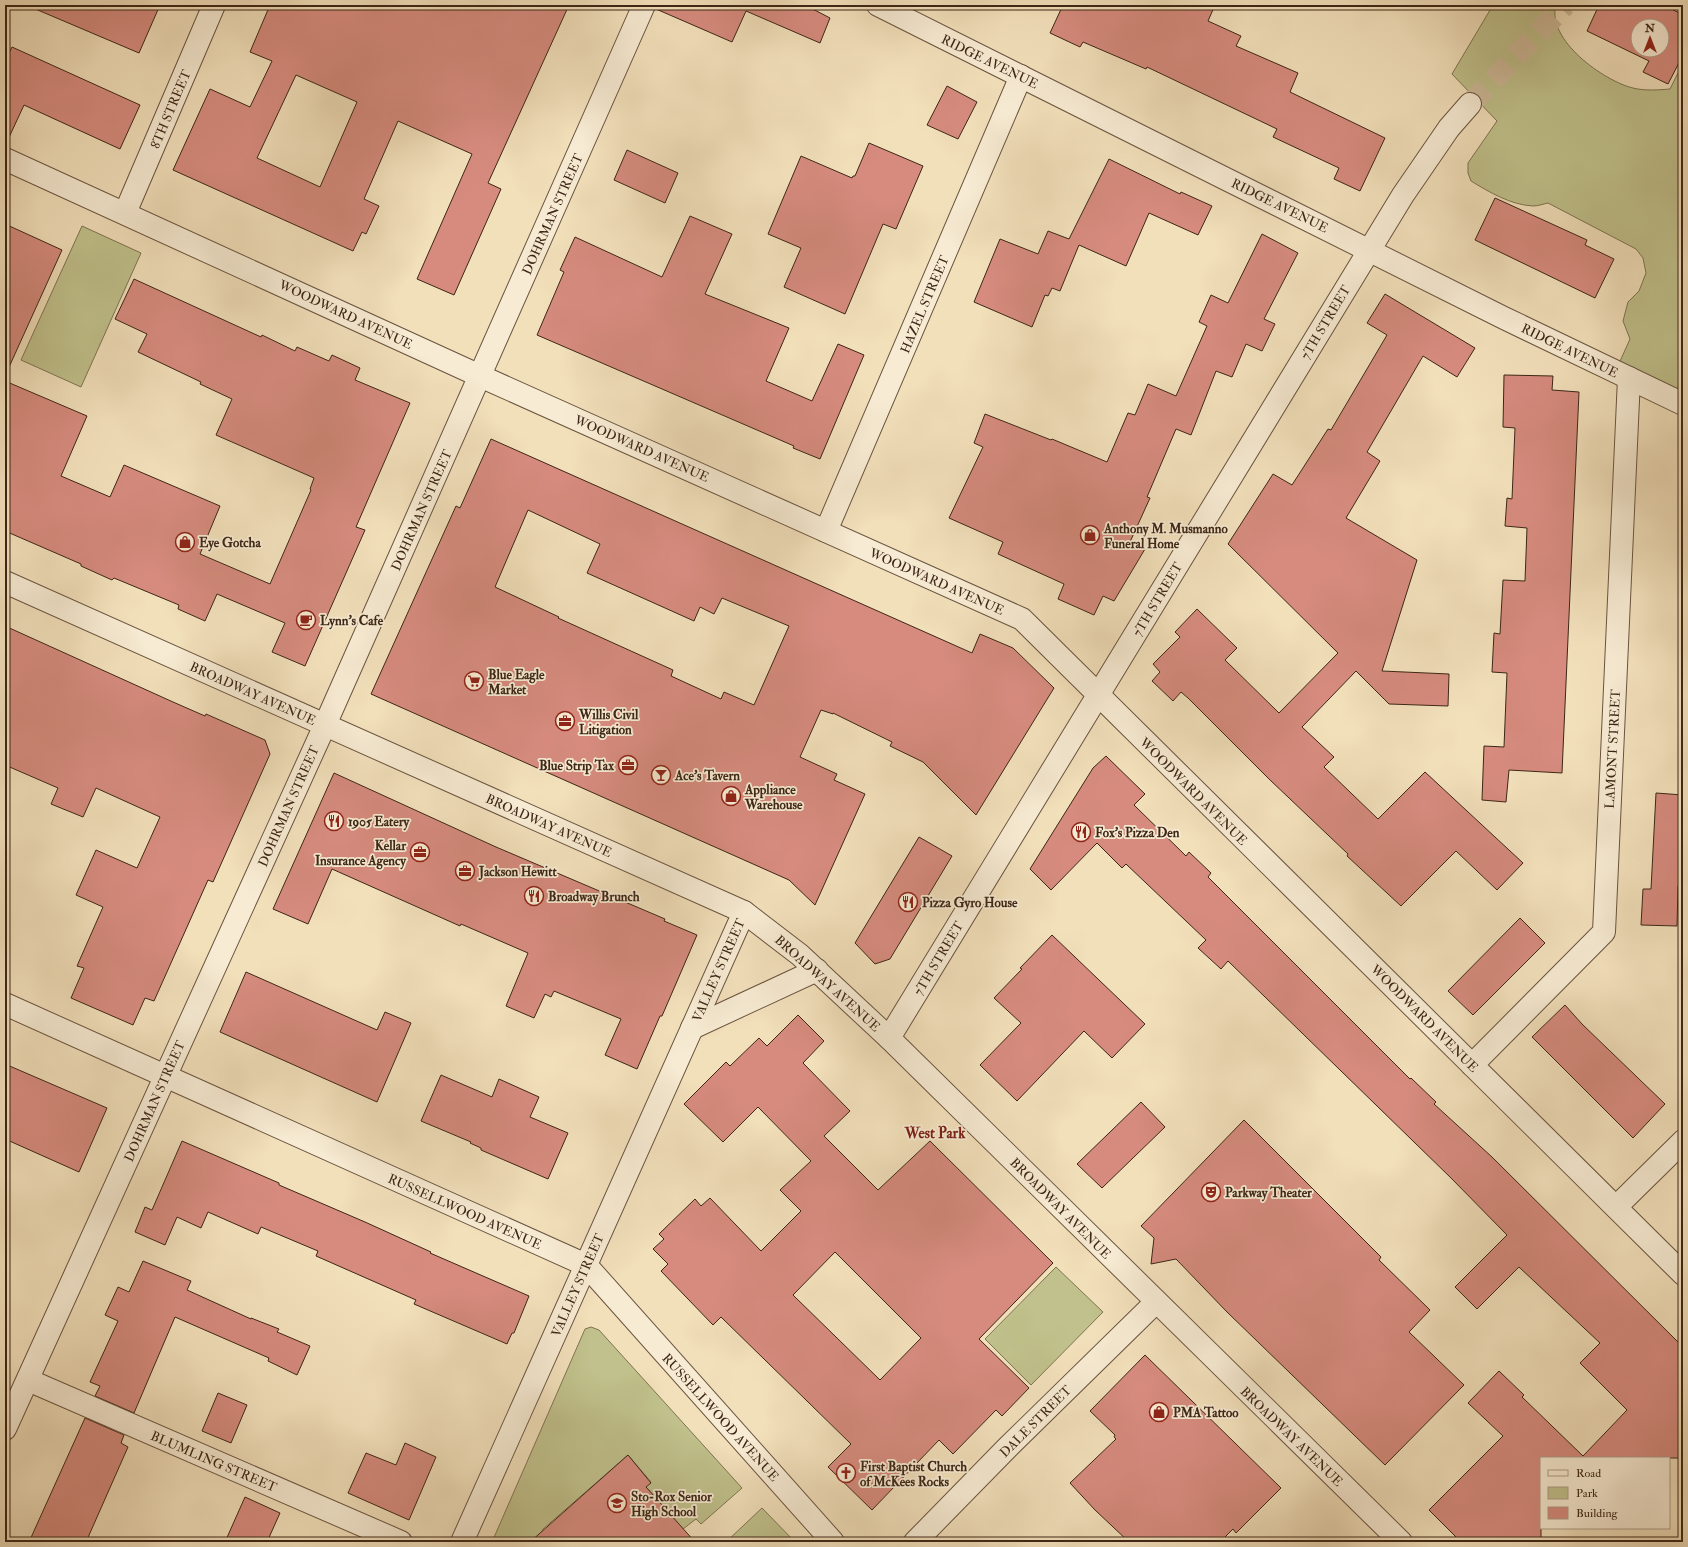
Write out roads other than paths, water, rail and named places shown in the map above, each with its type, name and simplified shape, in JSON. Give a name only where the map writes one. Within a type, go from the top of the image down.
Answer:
[{"type":"street","name":"8TH STREET","points":[[125,213],[214,5]]},
{"type":"street","name":"DOHRMAN STREET","points":[[5,1429],[325,725],[644,5]]},
{"type":"street","name":"RIDGE AVENUE","points":[[878,5],[1504,318],[1683,404]]},
{"type":"street","name":"HAZEL STREET","points":[[826,532],[1021,76]]},
{"type":"street","name":"7TH STREET","points":[[889,1038],[1426,159],[1449,128],[1470,104]]},
{"type":"street","name":"WOODWARD AVENUE","points":[[5,159],[480,376],[1022,619],[1098,696],[1683,1274]]},
{"type":"street","name":"LAMONT STREET","points":[[1472,1065],[1604,932],[1628,378]]},
{"type":"street","name":"BROADWAY AVENUE","points":[[5,582],[744,912],[800,955],[889,1038],[1400,1542]]},
{"type":"street","name":"VALLEY STREET","points":[[462,1542],[744,912]]},
{"type":"street","name":"VALLEY STREET","points":[[692,1028],[817,970]]},
{"type":"street","name":"RUSSELLWOOD AVENUE","points":[[5,1004],[586,1266],[833,1542]]},
{"type":"street","points":[[1616,1207],[1683,1141]]},
{"type":"street","name":"DALE STREET","points":[[915,1542],[1007,1448],[1156,1302]]},
{"type":"street","name":"BLUMLING STREET","points":[[28,1380],[401,1542]]},
{"type":"tunnel","points":[[1470,104],[1565,5]]},
{"type":"place","name":"Anthony M. Musmanno Funeral Home","points":[[1090,535]]},
{"type":"place","name":"Eye Gotcha","points":[[185,542]]},
{"type":"place","name":"Lynn's Cafe","points":[[306,620]]},
{"type":"place","name":"Blue Eagle Market","points":[[474,681]]},
{"type":"place","name":"Willis Civil Litigation","points":[[565,721]]},
{"type":"place","name":"Blue Strip Tax","points":[[628,765]]},
{"type":"place","name":"Ace's Tavern","points":[[661,775]]},
{"type":"place","name":"Appliance Warehouse","points":[[731,796]]},
{"type":"place","name":"1905 Eatery","points":[[334,821]]},
{"type":"place","name":"Fox's Pizza Den","points":[[1081,832]]},
{"type":"place","name":"Kellar Insurance Agency","points":[[420,852]]},
{"type":"place","name":"Jackson Hewitt","points":[[465,871]]},
{"type":"place","name":"Broadway Brunch","points":[[534,896]]},
{"type":"place","name":"Pizza Gyro House","points":[[908,902]]},
{"type":"place","name":"Parkway Theater","points":[[1211,1192]]},
{"type":"place","name":"PMA Tattoo","points":[[1159,1412]]},
{"type":"place","name":"First Baptist Church of McKees Rocks","points":[[846,1473]]},
{"type":"place","name":"Sto-Rox Senior High School","points":[[617,1503]]},
{"type":"district","name":"West Park","points":[[935,1133]]}]
